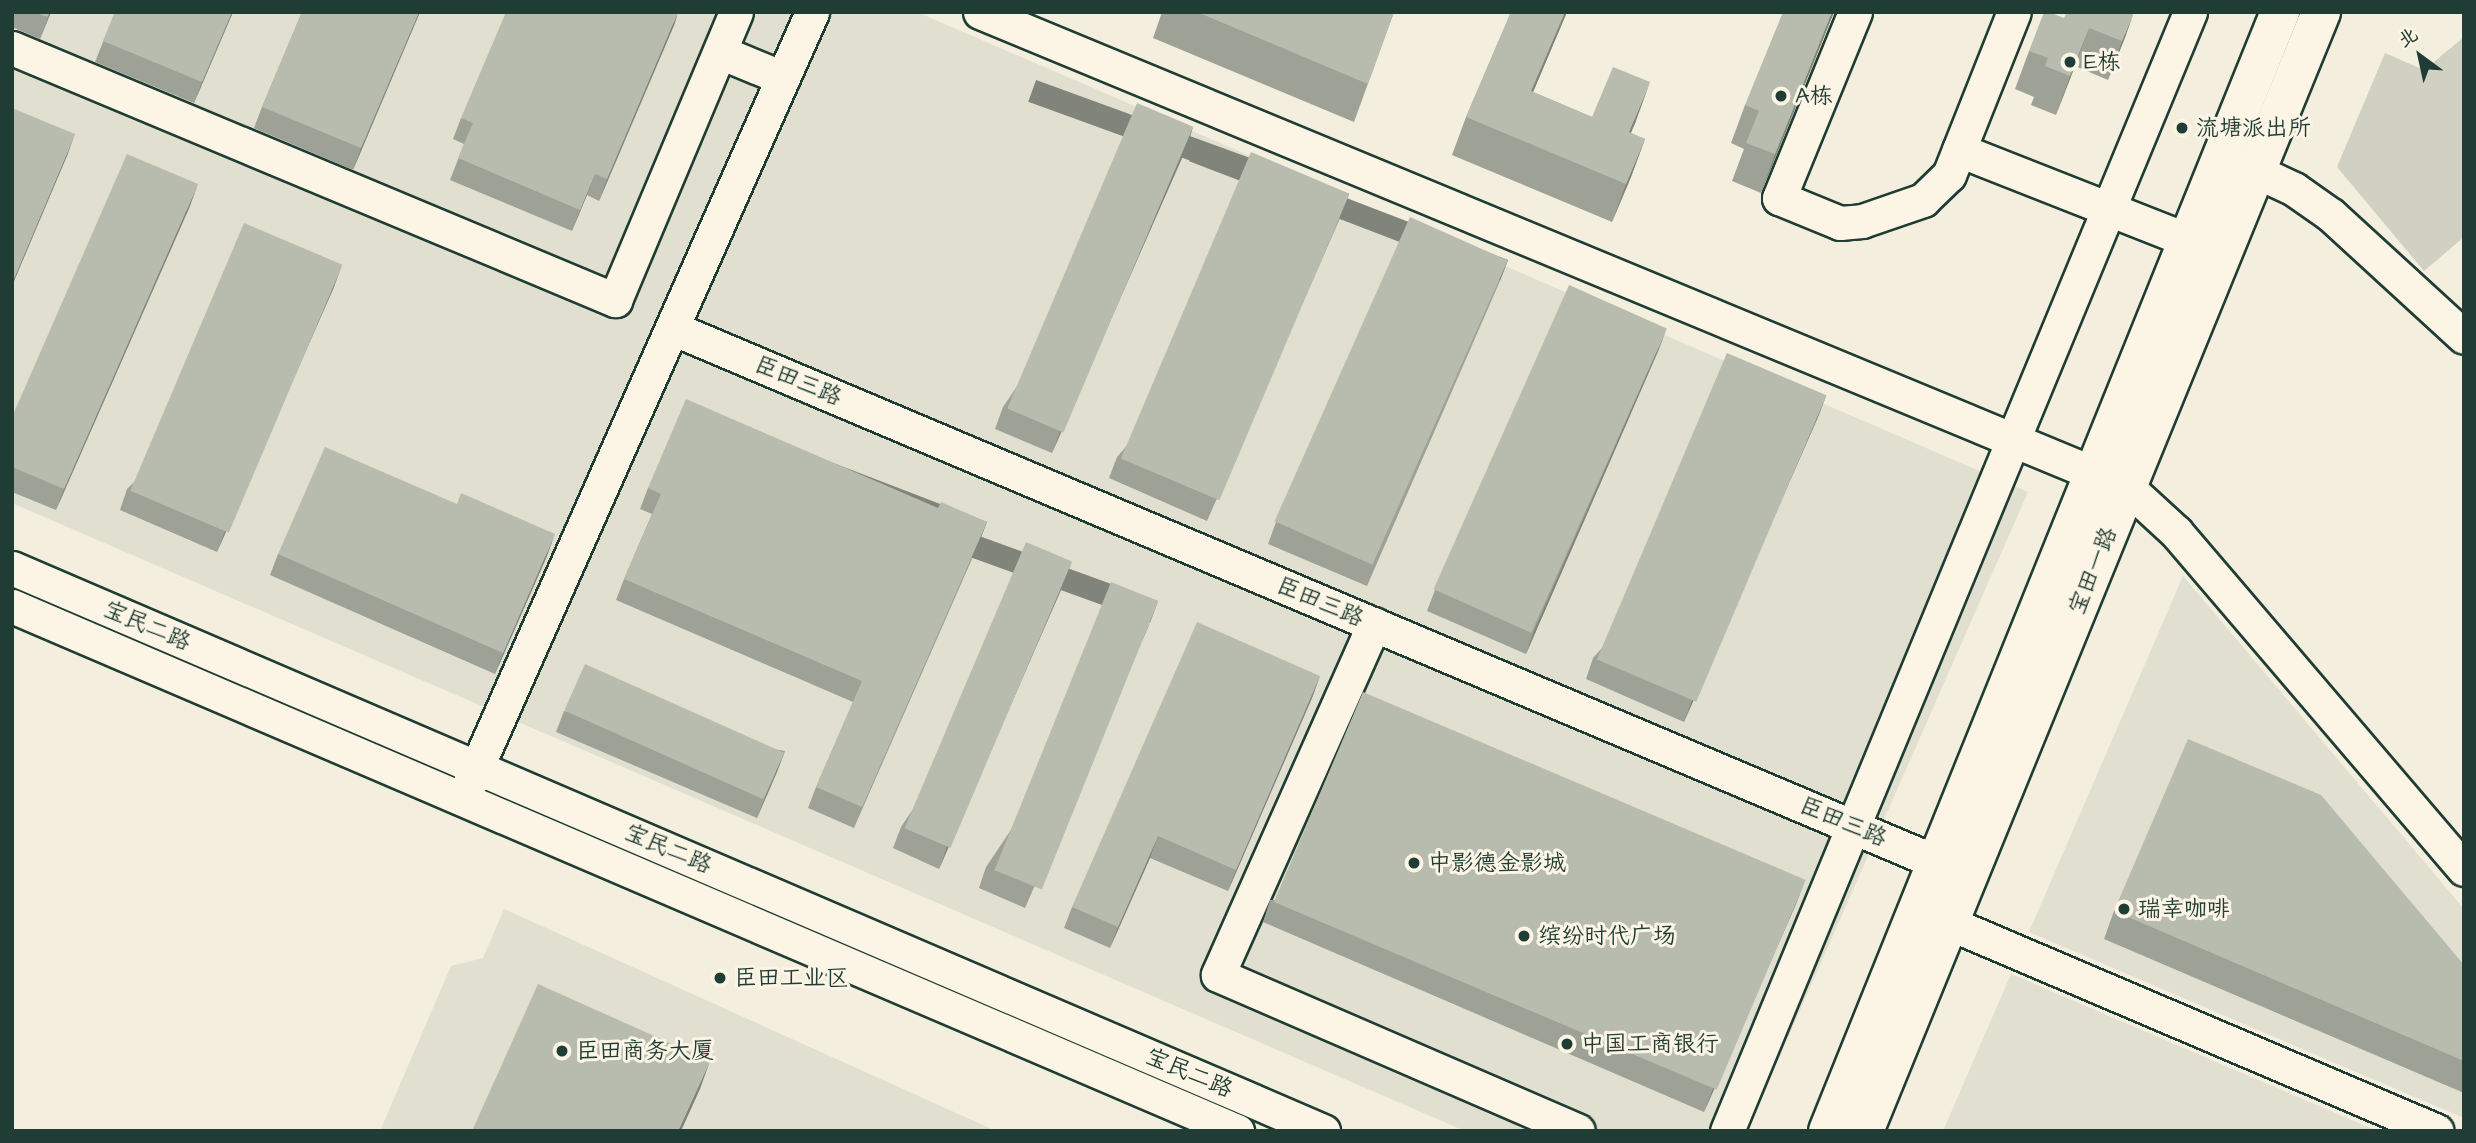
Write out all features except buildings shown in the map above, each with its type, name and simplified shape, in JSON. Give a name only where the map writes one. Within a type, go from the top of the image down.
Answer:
[{"type":"main road","name":"宝田一路","points":[[2110,480],[2188,240],[2280,12]]},
{"type":"main road","name":"宝田一路","points":[[1828,1131],[1952,868],[2110,480],[2256,171],[2321,12]]},
{"type":"main road","name":"宝田一路","points":[[1864,1131],[1949,923],[1952,868]]},
{"type":"street","points":[[12,48],[615,300],[737,12]]},
{"type":"street","points":[[463,799],[812,12]]},
{"type":"street","points":[[981,12],[2110,480],[2176,532],[2464,869]]},
{"type":"street","points":[[1855,12],[1779,198],[1840,223],[1862,221],[1923,200],[1949,175],[2014,12]]},
{"type":"street","points":[[1727,1131],[2190,12]]},
{"type":"street","points":[[720,52],[783,78]]},
{"type":"street","points":[[1959,150],[2188,240]]},
{"type":"street","points":[[2222,156],[2294,189],[2331,215],[2464,337]]},
{"type":"street","name":"臣田三路","points":[[672,328],[1952,868]]},
{"type":"street","name":"宝民二路","points":[[12,568],[1323,1131]]},
{"type":"street","name":"宝民二路","points":[[12,606],[1237,1131]]},
{"type":"street","points":[[1374,624],[1218,975],[1578,1131]]},
{"type":"street","points":[[1949,923],[2437,1131]]},
{"type":"shaded area","points":[[12,12],[917,12],[2028,492],[1747,1131],[1465,1131],[12,503]]},
{"type":"shaded area","points":[[2464,37],[2464,237],[2424,271],[2337,167],[2385,53],[2424,70]]},
{"type":"shaded area","points":[[2183,576],[2464,909],[2464,1118],[2029,932]]},
{"type":"shaded area","points":[[504,909],[996,1131],[380,1131],[451,966],[483,958]]},
{"type":"shaded area","points":[[2011,974],[2377,1131],[1943,1131]]},
{"type":"place","name":"E栋","points":[[2070,62]]},
{"type":"place","name":"A栋","points":[[1781,96]]},
{"type":"place","name":"流塘派出所","points":[[2182,128]]},
{"type":"place","name":"中影德金影城","points":[[1414,863]]},
{"type":"place","name":"瑞幸咖啡","points":[[2124,909]]},
{"type":"place","name":"缤纷时代广场","points":[[1524,936]]},
{"type":"place","name":"臣田工业区","points":[[720,978]]},
{"type":"place","name":"中国工商银行","points":[[1567,1044]]},
{"type":"place","name":"臣田商务大厦","points":[[562,1051]]}]
